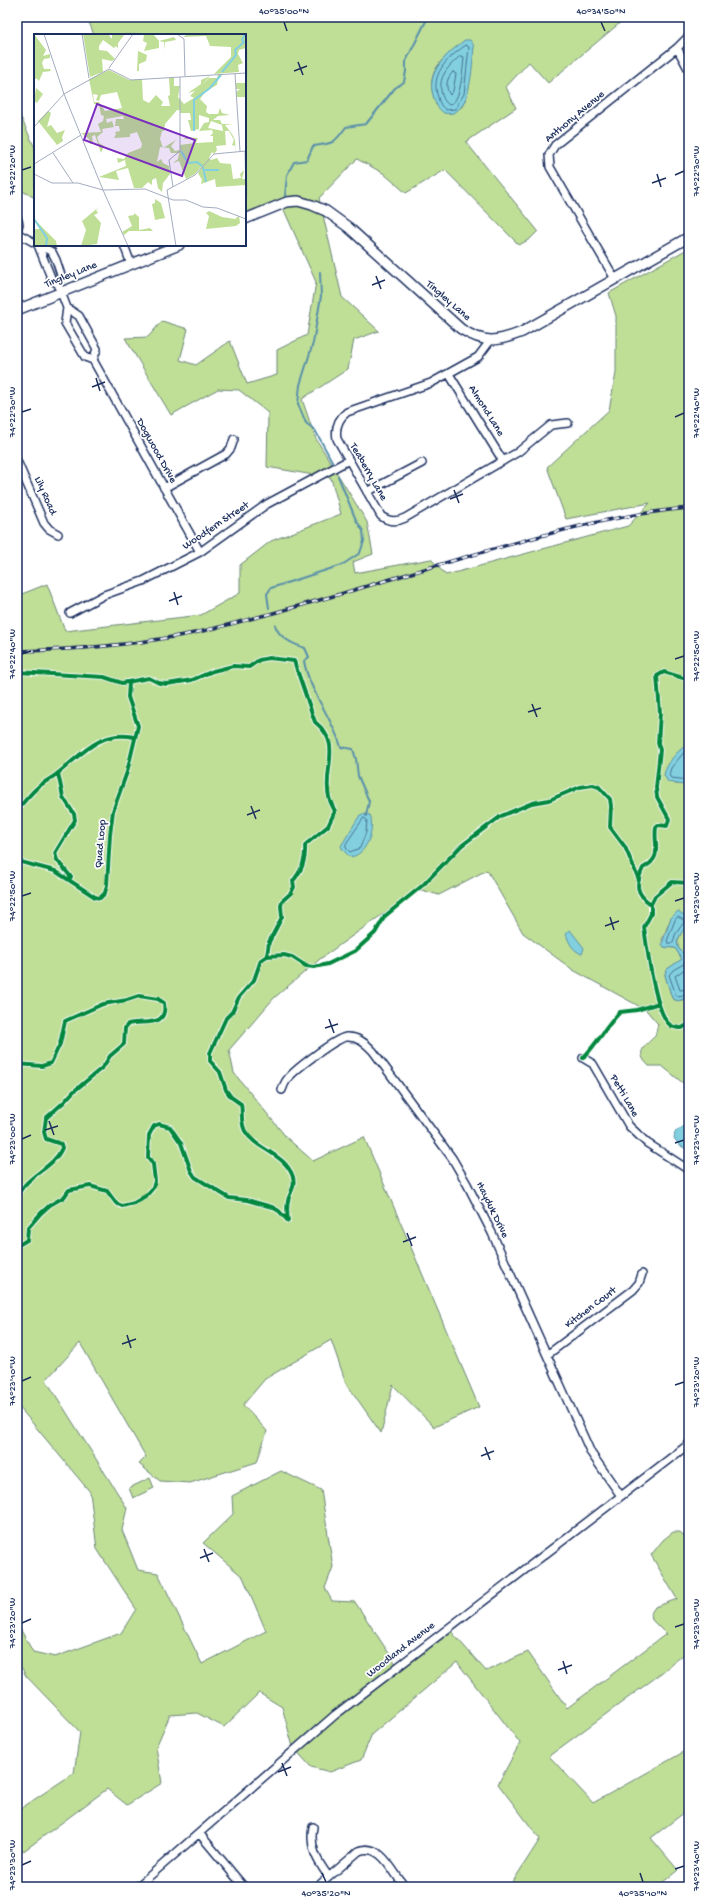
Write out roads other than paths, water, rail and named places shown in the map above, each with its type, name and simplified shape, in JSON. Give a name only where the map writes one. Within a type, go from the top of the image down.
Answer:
[{"type":"street","name":"Anthony Avenue","points":[[615,279],[550,167],[549,155],[556,145],[689,36]]},
{"type":"street","points":[[676,48],[689,70]]},
{"type":"street","name":"Tingley Lane","points":[[246,219],[287,202],[298,201],[312,204],[326,211],[348,227],[461,329],[475,338],[490,341],[522,332],[689,238]]},
{"type":"street","points":[[17,217],[19,224],[17,232],[34,242]]},
{"type":"street","points":[[38,246],[52,280],[60,288]]},
{"type":"street","points":[[40,246],[52,252],[56,260],[61,275],[60,288]]},
{"type":"street","points":[[124,246],[131,264]]},
{"type":"street","name":"Tingley Lane","points":[[17,310],[60,288],[131,264],[176,246]]},
{"type":"street","name":"Dogwood Drive","points":[[60,288],[68,308],[79,316],[97,349],[93,360]]},
{"type":"street","name":"Dogwood Drive","points":[[68,308],[65,323],[84,357],[93,360],[200,552]]},
{"type":"street","name":"Teaberry Lane","points":[[490,341],[478,357],[431,384],[347,412],[338,423],[336,435],[381,516],[390,521],[400,520],[518,452],[551,425],[568,423]]},
{"type":"street","name":"Almond Lane","points":[[449,374],[503,461]]},
{"type":"street","points":[[164,488],[226,454],[231,448],[234,440]]},
{"type":"street","name":"Woodfern Street","points":[[70,614],[104,595],[143,581],[200,552],[267,504],[349,460]]},
{"type":"street","name":"Lily Road","points":[[17,461],[44,523],[49,529],[58,534]]},
{"type":"street","points":[[367,492],[422,463]]},
{"type":"street","name":"Hayduk Drive","points":[[282,1090],[286,1081],[292,1074],[337,1040],[351,1038],[367,1044],[452,1158],[492,1233],[591,1453],[596,1463],[621,1496]]},
{"type":"street","name":"Petti Lane","points":[[582,1058],[593,1064],[622,1118],[632,1130],[647,1143],[689,1170]]},
{"type":"street","name":"Kitchen Court","points":[[547,1355],[633,1290],[639,1284],[642,1274]]},
{"type":"street","name":"Woodland Avenue","points":[[137,1887],[335,1715],[689,1444]]},
{"type":"street","points":[[313,1827],[311,1836],[314,1853],[319,1863],[329,1876]]},
{"type":"street","points":[[199,1833],[244,1887]]},
{"type":"street","points":[[317,1887],[359,1851],[371,1849],[378,1852],[383,1857],[405,1887]]},
{"type":"water","points":[[465,40],[470,40],[474,46],[469,88],[460,108],[453,113],[444,113],[438,107],[433,95],[433,78],[440,63]]},
{"type":"water","points":[[686,746],[688,747],[689,784],[683,785],[668,782],[664,775],[669,762]]},
{"type":"water","points":[[360,815],[370,815],[371,828],[368,841],[361,852],[350,857],[341,846]]},
{"type":"water","points":[[678,911],[689,919],[688,924],[677,942],[681,952],[689,957],[689,997],[678,1001],[672,998],[665,975],[666,970],[682,959],[675,948],[664,947],[662,944],[671,918]]},
{"type":"water","points":[[570,930],[584,948],[582,954],[576,951],[568,940],[566,933]]},
{"type":"water","points":[[689,1123],[688,1150],[679,1145],[674,1138],[675,1132]]},
{"type":"waterway","points":[[285,196],[287,175],[294,162],[307,160],[313,146],[332,142],[346,127],[366,124],[395,88],[404,82],[406,61],[428,17]]},
{"type":"waterway","points":[[320,272],[321,296],[313,343],[300,385],[298,404],[306,423],[315,430],[333,463]]},
{"type":"waterway","points":[[269,608],[267,594],[271,588],[342,565],[360,553],[364,541],[363,531],[356,520],[338,476]]},
{"type":"waterway","points":[[275,625],[283,637],[295,645],[305,648],[309,657],[304,661],[307,672],[341,747],[353,749],[358,776],[369,801],[366,816]]},
{"type":"railway","points":[[17,651],[103,646],[168,638],[199,632],[293,608],[555,532],[635,515],[689,508]]}]
